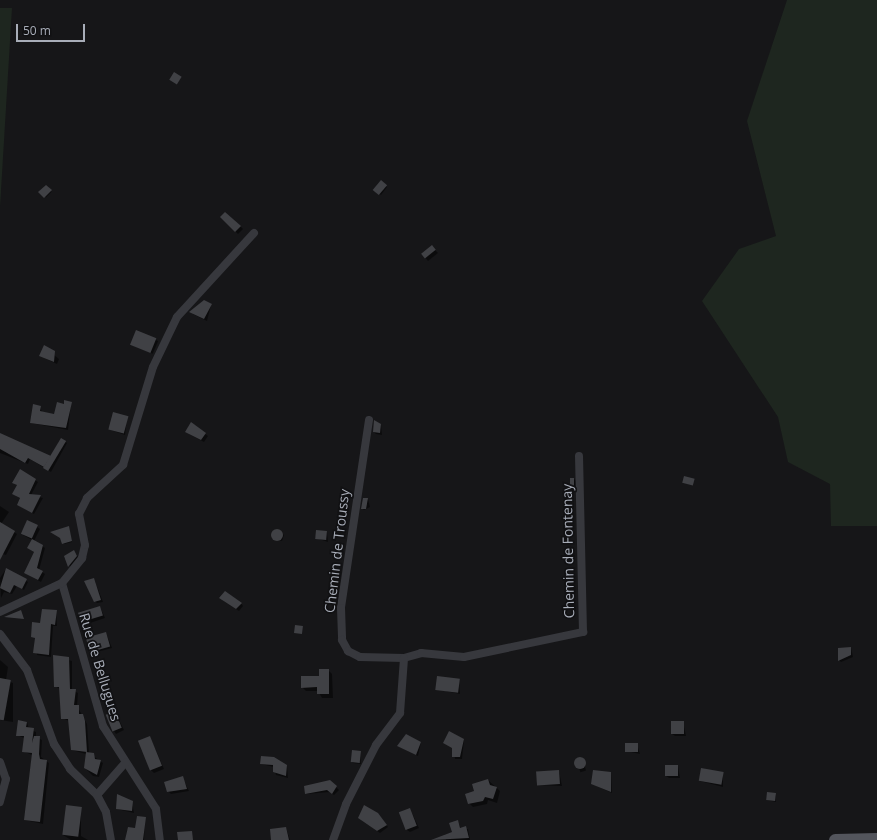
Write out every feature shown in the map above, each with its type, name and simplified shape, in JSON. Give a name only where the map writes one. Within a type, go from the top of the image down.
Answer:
[{"type":"main road","points":[[835,840],[877,839]]},
{"type":"street","points":[[0,612],[62,583],[82,558],[85,544],[79,514],[87,498],[123,465],[153,367],[177,317],[254,233]]},
{"type":"street","name":"Chemin de Troussy","points":[[369,420],[356,523],[347,561],[342,640],[348,651],[360,657],[404,658]]},
{"type":"street","name":"Chemin de Fontenay","points":[[404,658],[421,653],[464,657],[583,632],[578,456]]},
{"type":"street","name":"Rue de Bellugues","points":[[62,583],[103,726],[125,763],[156,809],[160,840]]},
{"type":"street","points":[[0,634],[27,670],[54,744],[70,769],[97,795],[106,812],[111,840]]},
{"type":"street","points":[[333,840],[346,804],[376,745],[400,713],[404,658]]},
{"type":"street","points":[[0,762],[6,779],[0,802]]},
{"type":"street","points":[[97,795],[125,763]]},
{"type":"shaded area","points":[[787,0],[877,0],[877,526],[831,526],[830,484],[788,462],[778,417],[702,301],[739,249],[776,236],[747,121]]},
{"type":"shaded area","points":[[0,8],[12,8],[0,207]]},
{"type":"building","points":[[174,72],[182,77],[177,84],[169,80]]},
{"type":"building","points":[[381,180],[387,185],[379,195],[373,190]]},
{"type":"building","points":[[46,185],[52,190],[44,198],[38,192]]},
{"type":"building","points":[[225,212],[241,226],[235,232],[220,217]]},
{"type":"building","points":[[432,245],[436,250],[425,258],[421,254]]},
{"type":"building","points":[[204,300],[212,304],[204,319],[189,312]]},
{"type":"building","points":[[136,330],[156,338],[150,353],[130,345]]},
{"type":"building","points":[[44,345],[55,351],[54,362],[39,356]]},
{"type":"building","points":[[64,400],[72,402],[66,428],[30,423],[33,404],[41,406],[40,411],[54,414],[57,402],[64,404]]},
{"type":"building","points":[[113,412],[128,416],[124,434],[108,429]]},
{"type":"building","points":[[374,420],[381,424],[380,433],[373,432]]},
{"type":"building","points":[[191,422],[206,433],[201,440],[185,432]]},
{"type":"building","points":[[0,433],[51,456],[44,467],[28,458],[25,463],[0,449]]},
{"type":"building","points":[[61,438],[66,441],[48,471],[43,468]]},
{"type":"building","points":[[20,469],[36,479],[29,494],[41,495],[32,513],[17,505],[20,498],[12,494],[17,485],[12,483]]},
{"type":"building","points":[[684,476],[695,479],[693,486],[682,483]]},
{"type":"building","points":[[570,478],[574,478],[574,486],[570,486]]},
{"type":"building","points":[[363,498],[368,498],[366,509],[361,509]]},
{"type":"building","points":[[27,520],[38,525],[32,539],[21,534]]},
{"type":"building","points":[[0,522],[15,531],[0,560]]},
{"type":"building","points":[[69,526],[72,541],[62,544],[60,538],[50,532]]},
{"type":"building","points":[[277,529],[281,531],[283,535],[281,539],[277,541],[273,539],[271,535],[273,531]]},
{"type":"building","points":[[316,530],[327,531],[326,540],[315,539]]},
{"type":"building","points":[[32,539],[43,545],[37,568],[43,571],[38,580],[24,573],[34,552],[27,548]]},
{"type":"building","points":[[74,550],[77,556],[68,567],[64,556]]},
{"type":"building","points":[[6,568],[27,579],[22,589],[14,585],[10,593],[0,588]]},
{"type":"building","points":[[94,578],[101,600],[94,602],[84,581]]},
{"type":"building","points":[[225,591],[242,603],[236,609],[219,598]]},
{"type":"building","points":[[100,606],[103,616],[81,622],[78,613]]},
{"type":"building","points":[[42,609],[57,610],[55,625],[51,624],[49,655],[33,653],[35,638],[31,637],[32,622],[40,623]]},
{"type":"building","points":[[21,610],[24,619],[4,617]]},
{"type":"building","points":[[295,625],[303,626],[302,634],[294,633]]},
{"type":"building","points":[[106,632],[110,646],[90,652],[86,638]]},
{"type":"building","points":[[851,647],[851,655],[838,661],[838,648]]},
{"type":"building","points":[[53,655],[69,657],[70,689],[76,689],[74,705],[79,705],[79,714],[83,714],[85,721],[87,752],[71,750],[68,719],[61,719],[59,687],[54,687]]},
{"type":"building","points":[[319,669],[329,669],[329,694],[317,694],[317,687],[301,688],[301,676],[319,676]]},
{"type":"building","points":[[437,676],[460,679],[458,693],[435,690]]},
{"type":"building","points":[[0,678],[11,680],[4,720],[0,720]]},
{"type":"building","points":[[115,711],[122,728],[112,731],[106,715]]},
{"type":"building","points":[[18,720],[27,722],[26,727],[34,728],[32,743],[34,736],[40,736],[40,759],[47,760],[40,822],[24,820],[32,753],[22,752],[24,736],[16,736]]},
{"type":"building","points":[[671,721],[684,721],[684,734],[671,734]]},
{"type":"building","points":[[449,731],[464,739],[460,757],[452,757],[452,748],[443,743]]},
{"type":"building","points":[[406,734],[421,742],[416,755],[397,746]]},
{"type":"building","points":[[150,736],[162,766],[150,771],[138,741]]},
{"type":"building","points":[[625,743],[638,743],[638,752],[625,752]]},
{"type":"building","points":[[352,750],[361,751],[360,763],[351,762]]},
{"type":"building","points":[[86,752],[94,753],[95,759],[101,760],[97,775],[84,768]]},
{"type":"building","points":[[261,756],[274,757],[287,765],[286,776],[273,772],[273,765],[260,764]]},
{"type":"building","points":[[578,757],[582,757],[586,763],[582,769],[578,769],[574,765],[574,761]]},
{"type":"building","points":[[665,765],[678,765],[678,776],[665,776]]},
{"type":"building","points":[[701,768],[724,772],[721,785],[699,781]]},
{"type":"building","points":[[559,770],[560,784],[537,786],[536,772]]},
{"type":"building","points":[[593,770],[611,772],[611,792],[591,784]]},
{"type":"building","points":[[183,776],[187,789],[167,792],[164,782]]},
{"type":"building","points":[[488,779],[490,785],[497,787],[493,799],[485,797],[483,801],[468,804],[465,794],[474,791],[472,784]]},
{"type":"building","points":[[330,780],[337,786],[332,794],[327,790],[305,794],[304,786]]},
{"type":"building","points":[[767,792],[776,793],[775,801],[766,800]]},
{"type":"building","points":[[117,794],[133,801],[132,811],[116,809]]},
{"type":"building","points":[[66,805],[82,807],[78,837],[62,835]]},
{"type":"building","points":[[364,805],[378,813],[387,825],[377,831],[358,818]]},
{"type":"building","points":[[410,808],[417,826],[406,830],[399,812]]},
{"type":"building","points":[[137,816],[146,817],[143,840],[125,840],[128,827],[135,828]]},
{"type":"building","points":[[458,820],[460,828],[466,826],[469,838],[431,840],[452,832],[449,823]]},
{"type":"building","points":[[286,827],[289,840],[271,840],[270,829]]},
{"type":"building","points":[[192,831],[193,840],[178,840],[177,832]]}]
